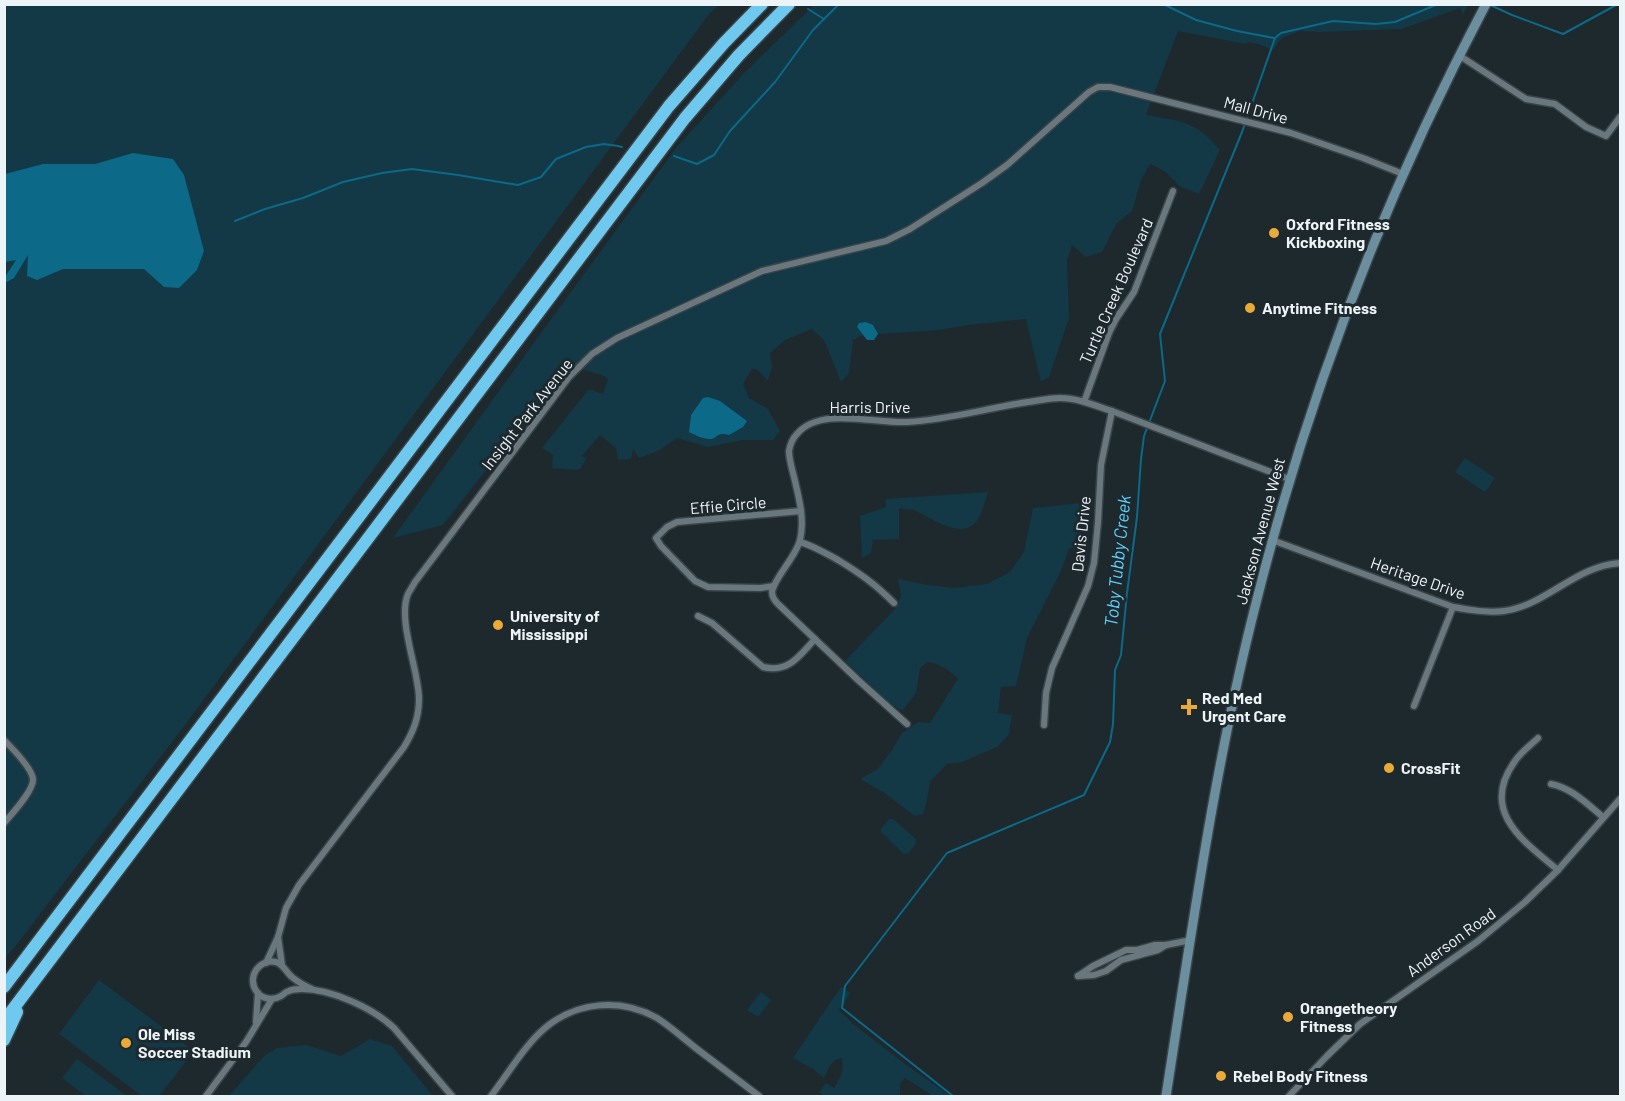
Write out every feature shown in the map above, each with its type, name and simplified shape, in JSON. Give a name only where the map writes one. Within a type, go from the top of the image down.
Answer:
[{"type":"highway","points":[[4,987],[669,106],[724,43],[762,4]]},
{"type":"highway","points":[[4,1021],[686,118],[739,55],[789,4]]},
{"type":"highway","points":[[4,977],[37,944]]},
{"type":"highway","points":[[4,1040],[26,992]]},
{"type":"main road","name":"Jackson Avenue West","points":[[1166,1096],[1207,841],[1229,722],[1256,601],[1289,479],[1348,306],[1403,174],[1486,4]]},
{"type":"street","points":[[1460,56],[1526,99],[1555,104],[1586,127],[1606,136],[1620,117]]},
{"type":"street","name":"Mall Drive","points":[[1098,87],[1110,87],[1256,123],[1306,138],[1403,174]]},
{"type":"street","name":"Insight Park Avenue","points":[[266,963],[278,937],[286,908],[299,885],[404,747],[412,732],[419,697],[407,624],[408,594],[569,377],[592,354],[617,338],[752,276],[794,263],[886,241],[909,229],[1007,165],[1098,87]]},
{"type":"street","name":"Turtle Creek Boulevard","points":[[1084,402],[1109,333],[1134,292],[1173,190]]},
{"type":"street","name":"Harris Drive","points":[[774,586],[800,542],[802,529],[801,511],[789,452],[796,435],[802,429],[831,418],[906,422],[1060,398],[1084,402],[1112,411],[1289,479]]},
{"type":"street","name":"Davis Drive","points":[[1044,724],[1046,693],[1052,668],[1088,586],[1094,563],[1101,465],[1112,411]]},
{"type":"street","name":"Effie Circle","points":[[774,586],[708,587],[695,581],[656,538],[667,527],[678,522],[801,511]]},
{"type":"street","name":"Heritage Drive","points":[[1272,540],[1453,607],[1479,611],[1505,611],[1526,605],[1589,570],[1609,563],[1620,563]]},
{"type":"street","points":[[800,542],[810,545],[870,580],[894,603]]},
{"type":"street","points":[[774,586],[772,593],[774,600],[907,724]]},
{"type":"street","points":[[1414,706],[1453,607]]},
{"type":"street","points":[[698,616],[712,623],[763,667],[771,669],[782,668],[792,663],[815,639]]},
{"type":"street","points":[[1538,738],[1516,759],[1507,774],[1502,789],[1503,806],[1513,830],[1558,870]]},
{"type":"street","points":[[4,740],[31,772],[33,780],[30,789],[4,823]]},
{"type":"street","points":[[1551,784],[1570,791],[1603,817]]},
{"type":"street","name":"Anderson Road","points":[[1289,1096],[1360,1024],[1478,940],[1525,902],[1558,870],[1620,799]]},
{"type":"street","points":[[278,937],[282,965],[289,975],[312,989]]},
{"type":"street","points":[[1166,945],[1158,950],[1121,960],[1106,971],[1094,975],[1078,976],[1126,950],[1191,940]]},
{"type":"street","points":[[282,965],[266,963],[254,973],[253,984],[258,993],[272,999],[283,995],[290,980],[289,975]]},
{"type":"street","points":[[286,991],[312,989],[365,1007],[388,1022],[453,1096]]},
{"type":"street","points":[[256,1024],[258,993]]},
{"type":"street","points":[[206,1096],[246,1042],[272,999]]},
{"type":"street","points":[[491,1096],[529,1045],[545,1029],[578,1009],[599,1005],[617,1005],[638,1009],[657,1019],[759,1096]]},
{"type":"shaded area","points":[[5,5],[719,5],[709,14],[185,725],[5,958]]},
{"type":"shaded area","points":[[814,5],[1468,5],[1463,14],[1460,8],[1402,29],[1300,31],[1282,38],[1273,50],[1248,42],[1246,44],[1178,31],[1146,115],[1187,124],[1203,133],[1220,150],[1199,194],[1179,186],[1166,172],[1150,164],[1141,180],[1132,211],[1116,224],[1102,252],[1086,257],[1072,245],[1067,260],[1069,318],[1049,377],[1041,382],[1026,319],[940,330],[878,334],[873,325],[857,327],[863,335],[853,340],[849,373],[841,382],[824,340],[812,329],[785,340],[770,353],[772,366],[768,381],[758,370],[752,369],[743,384],[749,398],[768,409],[780,431],[773,440],[743,440],[708,447],[677,438],[658,451],[639,458],[633,449],[631,459],[618,460],[616,448],[600,435],[582,456],[586,459],[581,468],[577,470],[552,468],[553,455],[542,448],[589,389],[603,394],[608,379],[572,366],[537,405],[443,525],[393,538],[676,148],[745,72]]},
{"type":"shaded area","points":[[1465,458],[1495,478],[1485,492],[1455,472]]},
{"type":"shaded area","points":[[988,492],[977,520],[968,528],[952,528],[913,510],[899,508],[899,539],[873,540],[871,553],[862,558],[860,516],[886,507],[886,499]]},
{"type":"shaded area","points":[[1082,503],[1081,544],[1069,549],[1061,571],[1027,638],[1016,686],[1001,687],[998,713],[1012,715],[1009,734],[997,747],[962,762],[947,764],[930,781],[923,814],[915,816],[883,792],[860,779],[878,769],[902,733],[918,722],[930,723],[958,679],[937,664],[928,662],[920,668],[916,693],[902,711],[890,703],[845,661],[895,609],[901,597],[898,579],[954,588],[987,584],[1010,572],[1024,552],[1033,508]]},
{"type":"shaded area","points":[[889,819],[893,819],[916,839],[909,853],[904,854],[881,832]]},
{"type":"shaded area","name":"Ole Miss Soccer Stadium","points":[[99,980],[194,1051],[159,1096],[142,1096],[59,1034]]},
{"type":"shaded area","points":[[841,987],[850,993],[839,1010],[852,1023],[951,1096],[930,1096],[905,1078],[900,1083],[900,1096],[824,1096],[819,1092],[826,1083],[834,1088],[843,1067],[842,1058],[833,1062],[824,1078],[793,1058]]},
{"type":"shaded area","points":[[761,992],[771,1000],[758,1017],[747,1010]]},
{"type":"shaded area","points":[[370,1039],[392,1046],[433,1096],[229,1096],[264,1056],[277,1048],[306,1045],[341,1056]]},
{"type":"shaded area","points":[[77,1059],[127,1096],[86,1096],[62,1078]]},
{"type":"water","points":[[133,153],[173,159],[184,175],[204,251],[197,270],[179,288],[164,287],[144,269],[63,269],[37,280],[27,276],[28,255],[14,278],[5,283],[5,277],[16,260],[5,262],[5,174],[43,164],[95,164]]},
{"type":"water","points":[[866,322],[873,325],[878,334],[874,340],[867,340],[857,327],[859,323]]},
{"type":"water","points":[[708,397],[720,401],[747,421],[743,427],[729,435],[721,434],[709,439],[689,432],[691,415],[703,398]]},
{"type":"waterway","points":[[674,156],[697,164],[714,155],[730,131],[775,82],[813,30],[839,4]]},
{"type":"waterway","points":[[1163,4],[1196,20],[1274,38]]},
{"type":"waterway","name":"Toby Tubby Creek","points":[[953,1096],[842,1008],[845,986],[947,853],[1084,795],[1110,742],[1115,670],[1121,655],[1144,436],[1165,381],[1160,334],[1242,132],[1275,38],[1281,33],[1333,21],[1376,24],[1395,22],[1438,4]]},
{"type":"waterway","name":"Toby Tubby Creek","points":[[1488,4],[1563,34],[1618,4]]},
{"type":"waterway","points":[[808,9],[824,19]]},
{"type":"waterway","points":[[235,221],[343,182],[382,173],[412,169],[518,185],[541,177],[556,159],[586,147],[604,144],[622,147]]},
{"type":"place","name":"Oxford Fitness Kickboxing","points":[[1274,233]]},
{"type":"place","name":"Anytime Fitness","points":[[1250,308]]},
{"type":"place","name":"University of Mississippi","points":[[498,625]]},
{"type":"place","name":"Red Med Urgent Care","points":[[1189,707]]},
{"type":"place","name":"CrossFit","points":[[1389,768]]},
{"type":"place","name":"Orangetheory Fitness","points":[[1288,1017]]},
{"type":"place","name":"Ole Miss Soccer Stadium","points":[[126,1043]]},
{"type":"place","name":"Rebel Body Fitness","points":[[1221,1076]]}]
